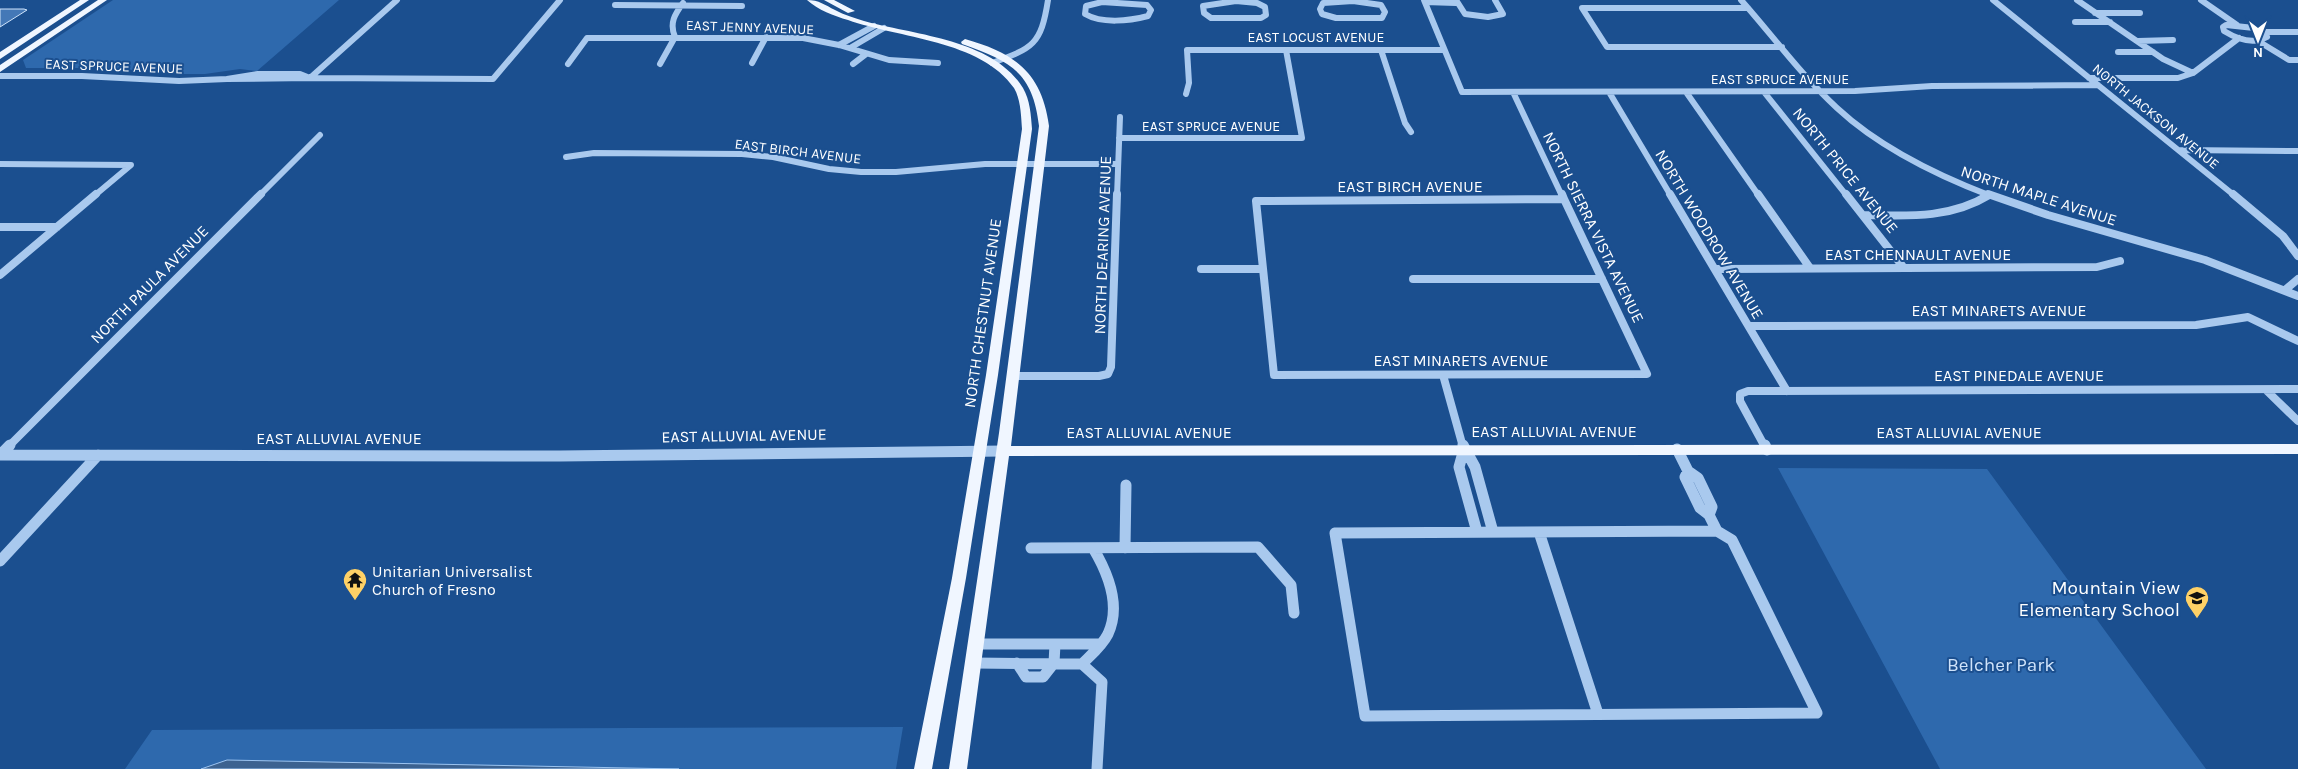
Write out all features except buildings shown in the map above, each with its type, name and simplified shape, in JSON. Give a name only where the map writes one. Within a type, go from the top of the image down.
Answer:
[{"type":"main road","points":[[0,56],[85,0]]},
{"type":"main road","points":[[73,20],[84,8],[96,0]]},
{"type":"main road","points":[[0,69],[103,0]]},
{"type":"main road","name":"NORTH CHESTNUT AVENUE","points":[[811,0],[840,15],[960,40],[1005,58],[1026,74],[1039,93],[1042,103],[1044,126],[1004,451],[958,769]]},
{"type":"main road","points":[[820,0],[836,9],[873,21]]},
{"type":"main road","name":"NORTH CHESTNUT AVENUE","points":[[828,0],[884,28],[955,47],[992,63],[1012,79],[1024,100],[1026,129],[992,375],[959,578],[923,769]]},
{"type":"main road","name":"EAST ALLUVIAL AVENUE","points":[[1004,451],[1464,448],[1767,450],[2298,449]]},
{"type":"street","points":[[310,78],[397,0]]},
{"type":"street","name":"EAST SPRUCE AVENUE","points":[[0,76],[82,76],[179,81],[227,79],[258,74],[300,74],[310,78],[493,78],[560,0]]},
{"type":"street","points":[[992,63],[1029,48],[1038,40],[1044,30],[1048,0]]},
{"type":"street","points":[[1236,0],[1257,3],[1265,7],[1266,15],[1261,18],[1211,18],[1204,14],[1203,6],[1236,0]]},
{"type":"street","points":[[1462,92],[1424,1],[1456,1],[1465,14],[1479,18],[1497,17],[1503,14],[1495,0]]},
{"type":"street","name":"NORTH MAPLE AVENUE","points":[[1741,0],[1821,91],[1853,122],[1911,160],[1952,181],[1989,195],[2048,215],[2199,258],[2298,296]]},
{"type":"street","name":"NORTH JACKSON AVENUE","points":[[1993,0],[2278,231],[2298,256]]},
{"type":"street","points":[[2077,0],[2094,13],[2138,40],[2162,59],[2194,73]]},
{"type":"street","points":[[2200,0],[2237,25],[2263,32],[2298,32]]},
{"type":"street","points":[[1120,1],[1146,5],[1151,10],[1148,16],[1139,19],[1094,19],[1085,14],[1086,6],[1120,1]]},
{"type":"street","points":[[1353,1],[1381,5],[1385,12],[1382,18],[1336,18],[1322,14],[1320,9],[1323,3],[1353,1]]},
{"type":"street","points":[[660,64],[675,37],[671,28],[672,18],[683,3]]},
{"type":"street","points":[[615,5],[683,3],[742,6]]},
{"type":"street","points":[[1748,8],[1582,8],[1607,47],[1782,47]]},
{"type":"street","points":[[2094,13],[2140,13]]},
{"type":"street","points":[[839,46],[873,21]]},
{"type":"street","points":[[2075,22],[2110,22]]},
{"type":"street","points":[[2237,25],[2226,26],[2223,29],[2228,34],[2239,38],[2258,41],[2289,60],[2298,60]]},
{"type":"street","points":[[850,48],[884,28]]},
{"type":"street","points":[[2258,41],[2267,37],[2263,32]]},
{"type":"street","name":"EAST JENNY AVENUE","points":[[568,64],[587,38],[675,37],[803,38],[908,63],[938,63]]},
{"type":"street","points":[[752,63],[766,37]]},
{"type":"street","points":[[2090,78],[2178,78],[2194,73],[2239,38]]},
{"type":"street","points":[[2138,40],[2173,40]]},
{"type":"street","name":"EAST LOCUST AVENUE","points":[[1186,94],[1190,83],[1187,50],[1444,50]]},
{"type":"street","name":"EAST SPRUCE AVENUE","points":[[1119,138],[1302,138],[1286,50]]},
{"type":"street","points":[[1381,50],[1404,123],[1411,132]]},
{"type":"street","points":[[2118,52],[2153,52]]},
{"type":"street","points":[[853,64],[866,54]]},
{"type":"street","name":"EAST SPRUCE AVENUE","points":[[1462,92],[1855,91],[1932,86],[2098,85]]},
{"type":"street","name":"NORTH SIERRA VISTA AVENUE","points":[[1513,92],[1648,374]]},
{"type":"street","name":"NORTH WOODROW AVENUE","points":[[1609,92],[1787,391]]},
{"type":"street","points":[[1686,92],[1810,268]]},
{"type":"street","name":"NORTH PRICE AVENUE","points":[[1764,92],[1904,268]]},
{"type":"street","name":"NORTH DEARING AVENUE","points":[[1013,376],[1099,376],[1108,374],[1111,367],[1120,117]]},
{"type":"street","name":"NORTH PAULA AVENUE","points":[[0,455],[320,135]]},
{"type":"street","points":[[2178,150],[2298,150]]},
{"type":"street","name":"EAST BIRCH AVENUE","points":[[566,157],[594,153],[742,154],[829,169],[861,172],[896,172],[985,164],[1118,164]]},
{"type":"street","points":[[0,164],[131,165],[0,275]]},
{"type":"street","points":[[1863,215],[1952,213],[1968,208],[1989,195]]},
{"type":"street","name":"EAST BIRCH AVENUE","points":[[1262,269],[1256,201],[1564,199]]},
{"type":"street","points":[[0,228],[57,227]]},
{"type":"street","name":"EAST CHENNAULT AVENUE","points":[[1716,269],[2097,267],[2120,262]]},
{"type":"street","points":[[1201,269],[1262,269]]},
{"type":"street","name":"EAST MINARETS AVENUE","points":[[1262,269],[1274,374],[1444,376],[1648,374]]},
{"type":"street","points":[[1413,279],[1602,279]]},
{"type":"street","points":[[2285,290],[2298,279]]},
{"type":"street","name":"EAST MINARETS AVENUE","points":[[1749,326],[2196,325],[2248,317],[2298,341]]},
{"type":"street","points":[[1444,376],[1464,448],[1476,468],[1492,532]]},
{"type":"street","name":"EAST PINEDALE AVENUE","points":[[1767,450],[1740,401],[1740,394],[1748,391],[2266,390],[2298,388]]},
{"type":"street","points":[[2266,390],[2298,421]]},
{"type":"street","points":[[1464,448],[1459,468],[1477,532]]},
{"type":"street","points":[[1677,449],[1688,471],[1685,478],[1700,508],[1709,515],[1717,531]]},
{"type":"street","name":"EAST ALLUVIAL AVENUE","points":[[0,455],[560,456],[1004,451]]},
{"type":"street","points":[[0,561],[98,455]]},
{"type":"street","points":[[1124,548],[1126,485]]},
{"type":"street","points":[[1717,531],[1732,540],[1817,713],[1365,716],[1335,533],[1492,532],[1717,531]]},
{"type":"street","points":[[1538,532],[1598,714]]},
{"type":"street","points":[[1031,548],[1258,547],[1291,585],[1294,613]]},
{"type":"street","points":[[1082,664],[1102,644],[1108,633],[1113,601],[1110,584],[1093,548]]},
{"type":"street","points":[[977,644],[1102,644]]},
{"type":"street","points":[[974,664],[1017,664],[1026,677],[1043,677],[1054,664],[1055,644]]},
{"type":"street","points":[[1054,664],[1082,664],[1102,682],[1097,769]]},
{"type":"green space","points":[[113,0],[339,0],[257,71],[240,69],[205,74],[181,74],[108,68],[26,68],[23,60]]},
{"type":"green space","name":"Belcher Park","points":[[1778,468],[1987,469],[2206,769],[1940,769]]},
{"type":"green space","points":[[903,727],[896,769],[125,769],[152,730]]},
{"type":"shaded area","points":[[227,760],[679,769],[201,769]]},
{"type":"place","name":"Unitarian Universalist Church of Fresno","points":[[355,601]]},
{"type":"place","name":"Mountain View Elementary School","points":[[2197,619]]}]
